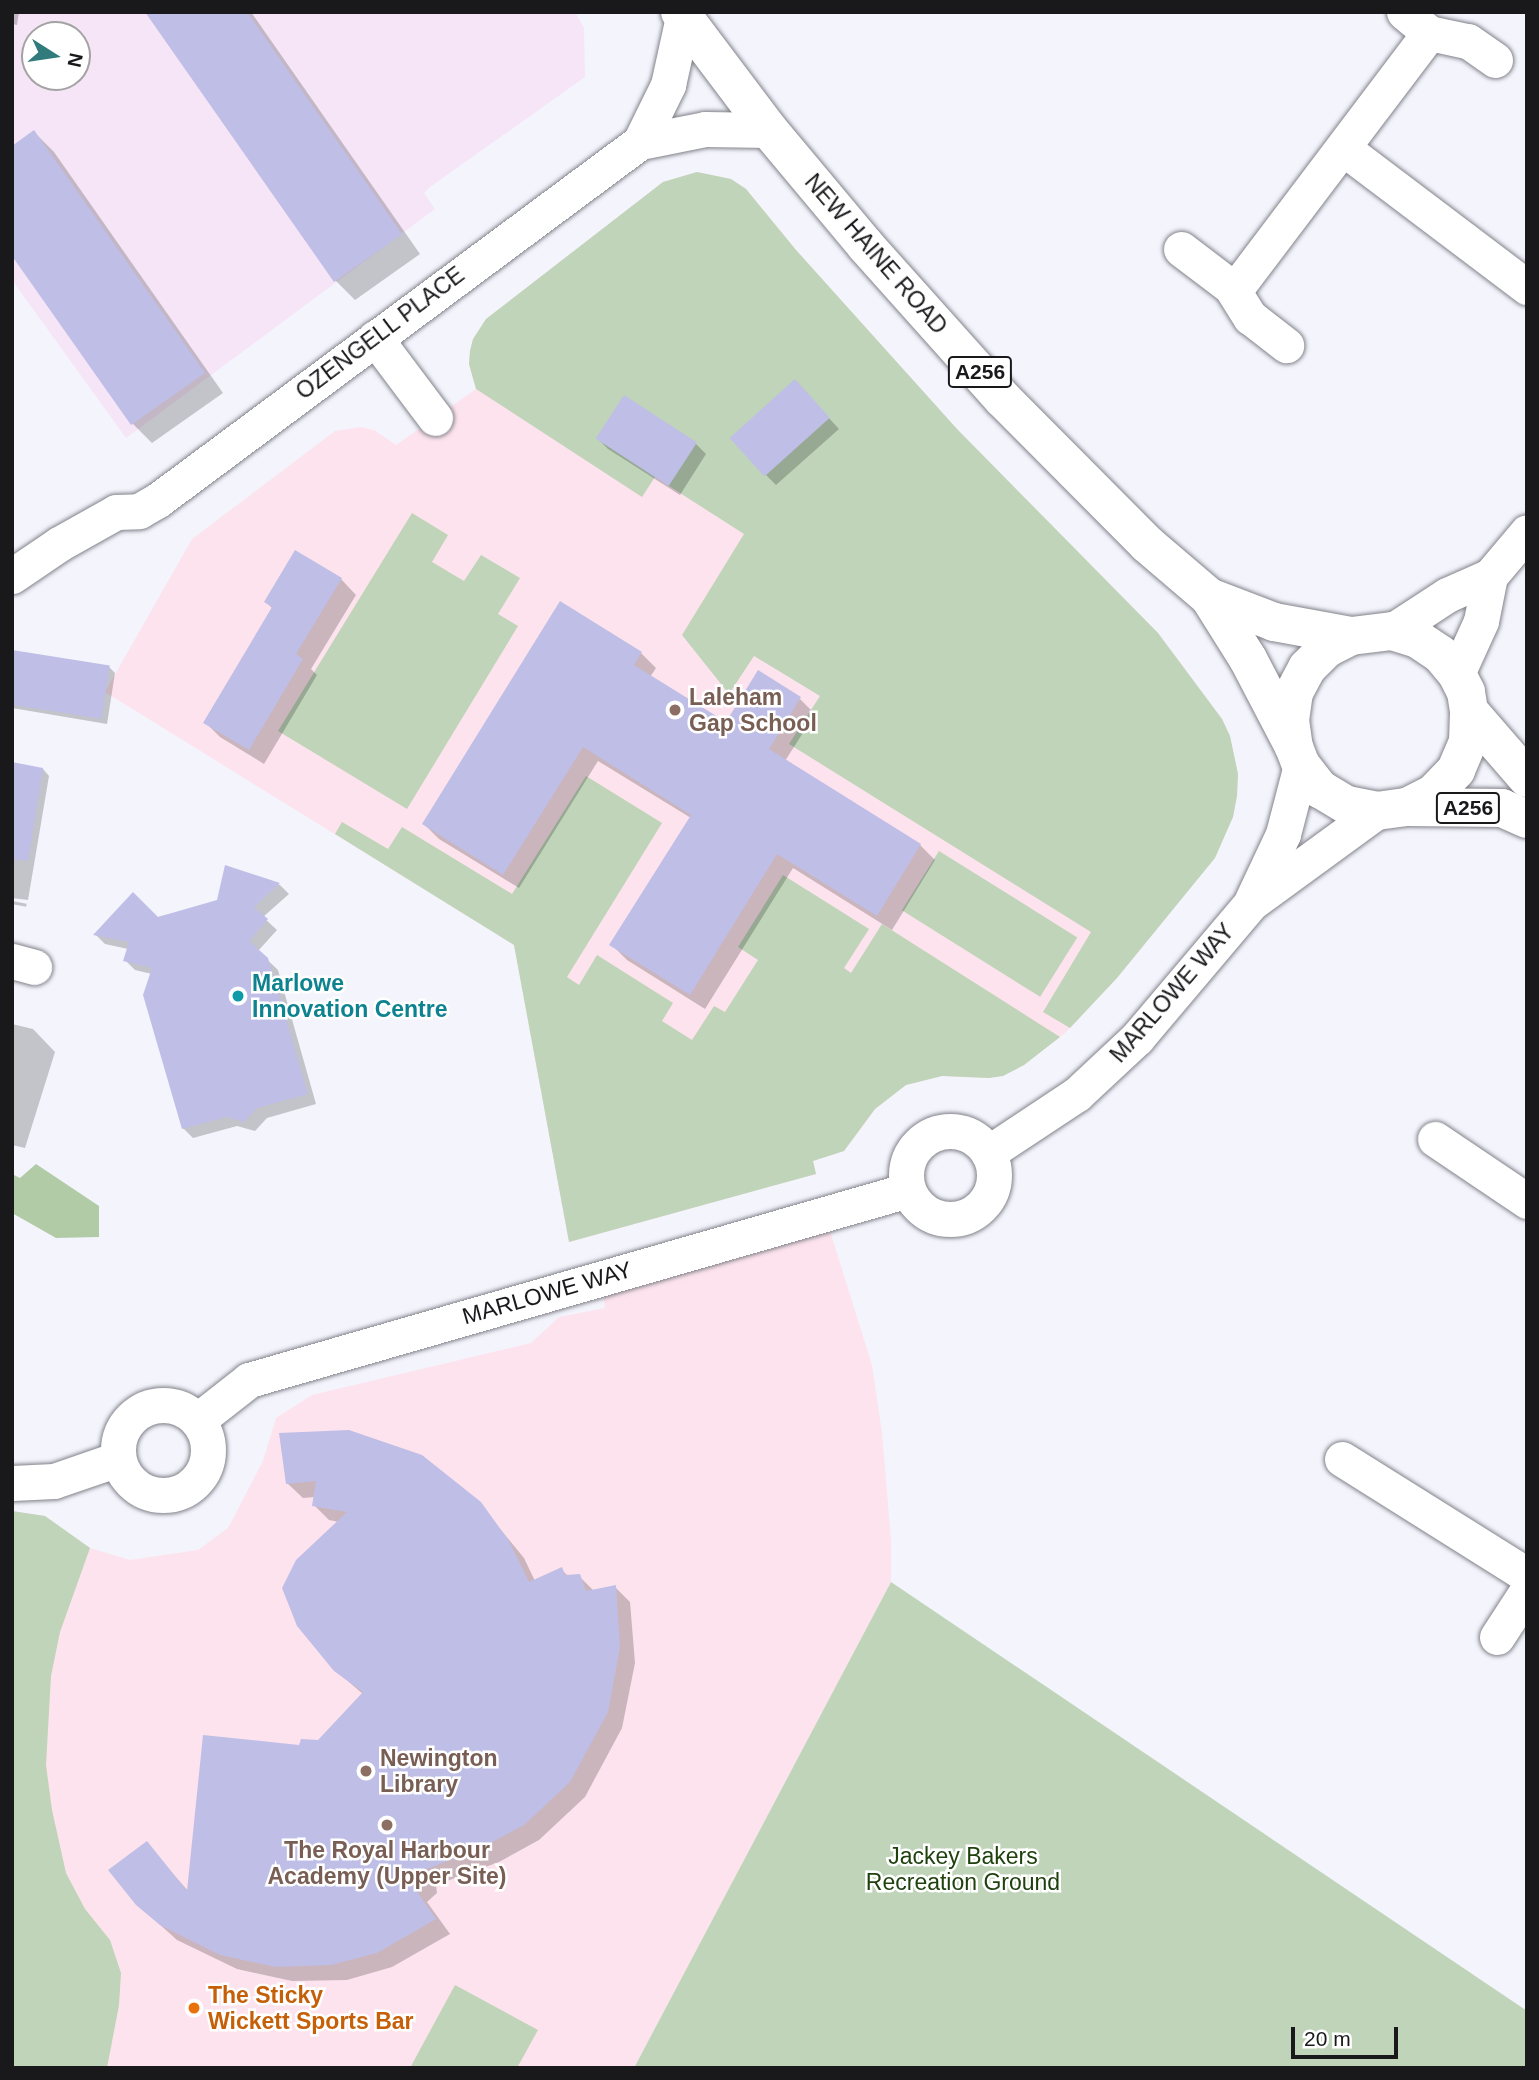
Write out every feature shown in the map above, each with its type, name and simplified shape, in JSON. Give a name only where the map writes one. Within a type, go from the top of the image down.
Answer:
[{"type":"main road","name":"NEW HAINE ROAD","points":[[681,15],[769,130],[866,246],[1003,398],[1147,544],[1209,597],[1248,659],[1298,756],[1320,789],[1347,805],[1392,809],[1502,808],[1527,819]]},
{"type":"main road","name":"NEW HAINE ROAD","points":[[1209,597],[1274,622],[1351,636],[1392,631],[1418,639],[1440,654],[1457,674],[1469,711],[1468,742],[1456,770],[1434,793],[1392,809]]},
{"type":"main road","name":"NEW HAINE ROAD","points":[[1298,756],[1290,720],[1294,692],[1307,668],[1327,648],[1351,636]]},
{"type":"main road","name":"NEW HAINE ROAD","points":[[1469,711],[1527,778]]},
{"type":"street","name":"OZENGELL PLACE","points":[[640,142],[668,85],[681,15]]},
{"type":"street","points":[[1234,291],[1342,148],[1416,23],[1468,41],[1495,60]]},
{"type":"street","name":"OZENGELL PLACE","points":[[12,576],[59,544],[116,512],[139,511],[158,500],[640,142],[705,128],[769,130]]},
{"type":"street","points":[[1342,148],[1527,287]]},
{"type":"street","points":[[1181,249],[1234,291],[1250,317],[1286,345]]},
{"type":"street","points":[[375,338],[435,418]]},
{"type":"street","points":[[1392,631],[1447,595],[1490,576],[1527,532]]},
{"type":"street","points":[[1457,674],[1481,621],[1490,576]]},
{"type":"street","name":"MARLOWE WAY","points":[[988,1153],[1077,1094],[1138,1038],[1251,903],[1283,834],[1298,756]]},
{"type":"street","name":"MARLOWE WAY","points":[[1251,903],[1392,809]]},
{"type":"street","points":[[938,1133],[959,1133],[978,1142],[988,1153],[993,1166],[989,1195],[981,1207],[968,1216],[954,1219],[933,1216],[915,1203],[908,1190],[905,1176],[908,1161],[925,1139],[938,1133]]},
{"type":"street","points":[[1434,1139],[1527,1201]]},
{"type":"street","name":"MARLOWE WAY","points":[[198,1420],[249,1380],[261,1376],[908,1190]]},
{"type":"street","points":[[158,1404],[187,1410],[198,1420],[206,1433],[209,1449],[206,1465],[199,1478],[187,1489],[173,1494],[142,1491],[131,1483],[118,1459],[122,1429],[131,1417],[144,1408],[158,1404]]},
{"type":"street","points":[[12,1483],[54,1481],[118,1459]]},
{"type":"street","points":[[1342,1459],[1527,1575]]},
{"type":"street","points":[[1497,1637],[1527,1591]]},
{"type":"shaded area","points":[[12,12],[575,12],[584,28],[585,77],[430,187],[424,193],[435,209],[126,438],[12,280]]},
{"type":"shaded area","name":"Laleham Gap School","points":[[697,172],[731,179],[746,189],[796,250],[957,429],[1158,633],[1222,719],[1230,736],[1238,774],[1237,796],[1233,817],[1214,858],[1117,978],[1065,1033],[1024,1065],[989,1078],[942,1076],[906,1085],[875,1109],[844,1151],[813,1161],[816,1174],[569,1242],[514,945],[105,692],[192,539],[335,431],[361,427],[374,430],[396,445],[476,389],[469,364],[470,351],[473,339],[486,319],[663,182]]},
{"type":"shaded area","name":"The Royal Harbour Academy (Upper Site)","points":[[830,1231],[872,1365],[882,1433],[891,1540],[891,1582],[634,2068],[12,2068],[12,1511],[45,1516],[90,1548],[130,1560],[198,1550],[228,1528],[263,1461],[276,1418],[312,1395],[531,1343],[559,1317],[605,1308],[603,1293]]},
{"type":"green space","points":[[697,172],[731,179],[746,189],[796,250],[957,429],[1158,633],[1222,719],[1230,736],[1238,774],[1237,796],[1233,817],[1215,858],[1117,978],[1070,1028],[1043,1012],[1091,932],[789,744],[820,696],[754,656],[729,694],[682,635],[744,534],[655,477],[642,497],[476,389],[469,364],[470,351],[473,339],[486,319],[663,182]]},
{"type":"green space","points":[[412,513],[448,535],[432,562],[464,581],[481,555],[520,578],[498,614],[518,626],[407,809],[278,731]]},
{"type":"green space","points":[[586,776],[662,823],[567,977],[579,985],[597,955],[673,1003],[662,1021],[692,1040],[714,1006],[725,1012],[758,960],[738,947],[783,875],[869,929],[844,968],[851,973],[882,924],[1060,1037],[1024,1065],[1003,1076],[942,1076],[906,1085],[875,1109],[844,1151],[813,1161],[816,1174],[569,1242],[514,945],[335,834],[342,822],[388,849],[402,827],[512,894]]},
{"type":"green space","points":[[939,851],[1077,937],[1040,997],[902,910]]},
{"type":"green space","points":[[36,1164],[99,1206],[99,1237],[56,1238],[12,1213],[12,1174],[20,1178]]},
{"type":"green space","points":[[12,1511],[45,1516],[90,1548],[60,1632],[51,1676],[46,1765],[52,1810],[66,1873],[85,1909],[110,1940],[121,1973],[119,2005],[107,2068],[12,2068]]},
{"type":"green space","name":"Jackey Bakers Recreation Ground","points":[[891,1582],[1527,2011],[1527,2068],[634,2068]]},
{"type":"green space","points":[[455,1985],[538,2030],[517,2068],[410,2068]]},
{"type":"building","points":[[145,12],[247,12],[402,234],[334,282]]},
{"type":"building","points":[[34,130],[205,373],[131,425],[12,256],[12,146]]},
{"type":"building","points":[[795,379],[830,418],[764,477],[730,438]]},
{"type":"building","points":[[624,395],[697,442],[669,486],[596,439]]},
{"type":"building","points":[[295,550],[342,578],[296,654],[303,659],[249,750],[203,723],[272,607],[264,602]]},
{"type":"building","points":[[560,601],[642,652],[634,665],[726,722],[758,670],[801,697],[769,749],[921,844],[877,916],[777,854],[690,995],[609,945],[691,815],[583,747],[503,875],[422,824]]},
{"type":"building","points":[[12,650],[110,665],[101,719],[12,705]]},
{"type":"building","points":[[12,762],[43,768],[28,861],[12,859]]},
{"type":"building","name":"Marlowe Innovation Centre","points":[[225,865],[280,883],[254,907],[268,919],[249,941],[268,958],[308,1094],[257,1108],[244,1122],[226,1117],[182,1129],[143,995],[152,968],[123,961],[129,942],[93,935],[133,892],[158,917],[217,900]]},
{"type":"building","points":[[349,1430],[422,1455],[481,1502],[509,1541],[529,1582],[562,1567],[565,1575],[580,1574],[586,1591],[616,1585],[620,1647],[608,1712],[570,1782],[524,1825],[483,1847],[422,1871],[423,1878],[413,1886],[436,1919],[377,1953],[331,1965],[276,1967],[220,1955],[160,1925],[136,1905],[108,1870],[147,1841],[187,1891],[203,1735],[299,1745],[301,1739],[318,1740],[363,1692],[334,1671],[297,1626],[282,1588],[296,1560],[347,1512],[312,1506],[316,1481],[286,1484],[279,1433]]},
{"type":"place","name":"Laleham Gap School","points":[[675,710]]},
{"type":"place","name":"Marlowe Innovation Centre","points":[[238,996]]},
{"type":"place","name":"Newington Library","points":[[366,1771]]},
{"type":"place","name":"The Royal Harbour Academy (Upper Site)","points":[[387,1825]]},
{"type":"place","name":"The Sticky Wickett Sports Bar","points":[[194,2008]]}]
